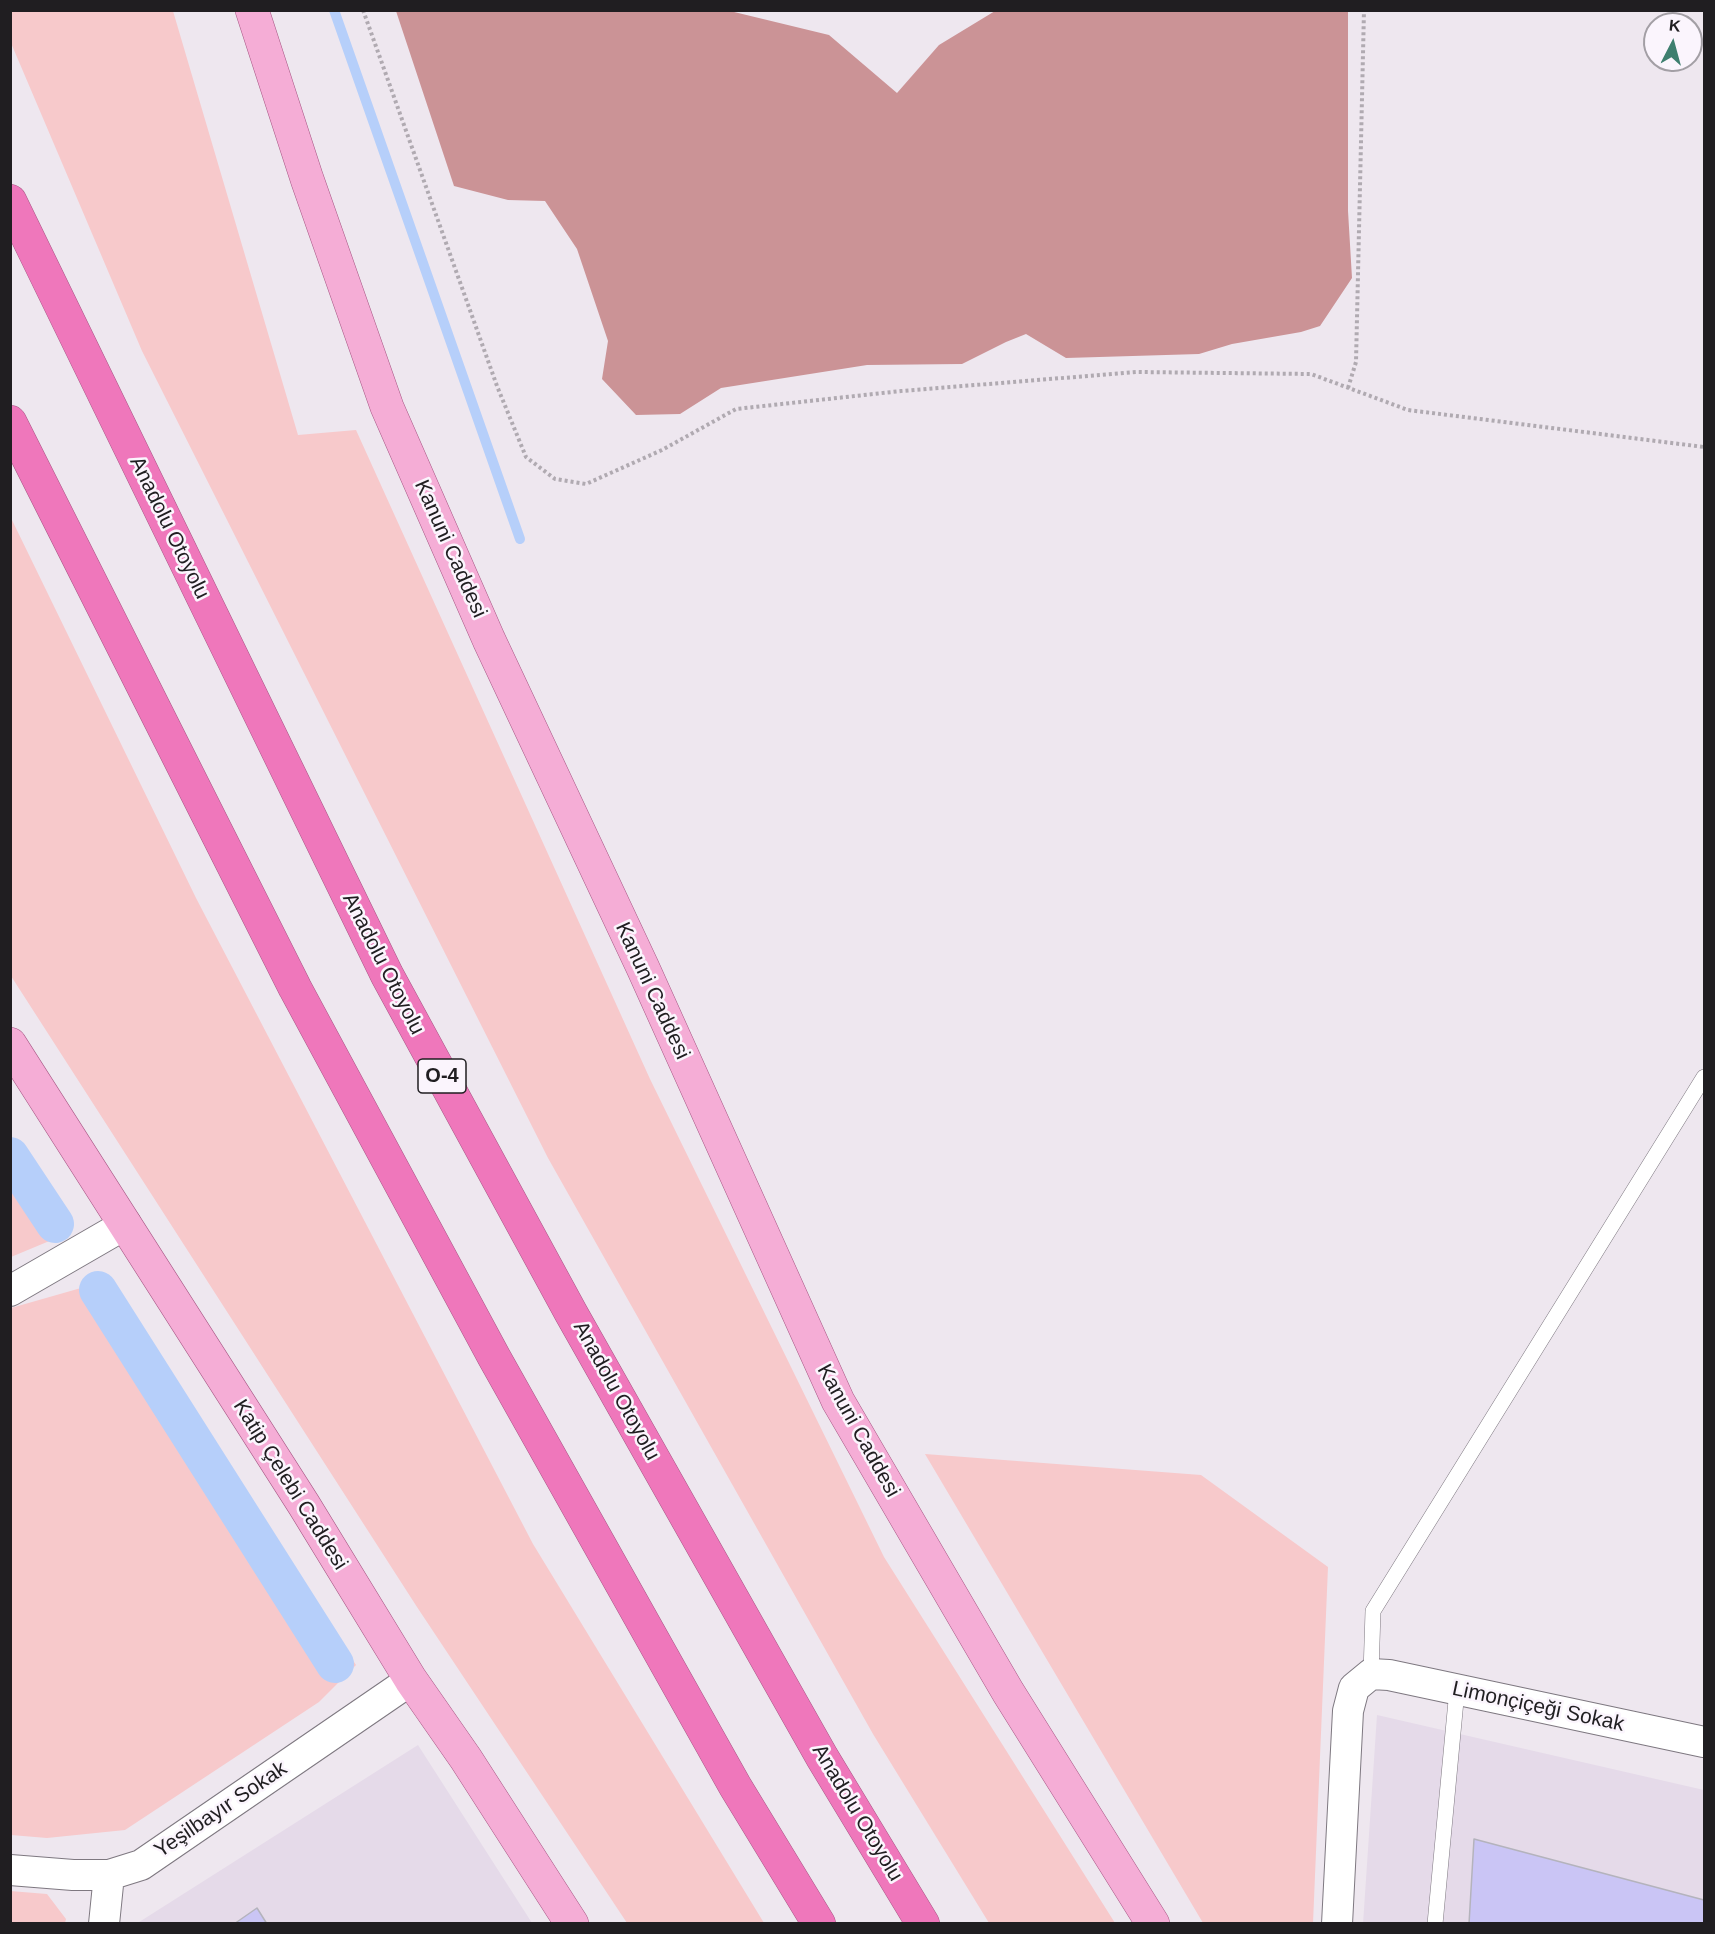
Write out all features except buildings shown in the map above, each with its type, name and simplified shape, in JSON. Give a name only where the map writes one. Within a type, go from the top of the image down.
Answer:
[{"type":"highway","name":"Anadolu Otoyolu","points":[[10,201],[387,975],[572,1313],[822,1756],[923,1923]]},
{"type":"highway","points":[[10,422],[296,988],[437,1252],[499,1367],[730,1776],[819,1923]]},
{"type":"main road","name":"Kanuni Caddesi","points":[[252,10],[307,179],[387,407],[489,640],[643,968],[838,1401],[1008,1692],[1153,1923]]},
{"type":"main road","name":"Katip Çelebi Caddesi","points":[[10,1044],[304,1505],[411,1680],[466,1759],[572,1923]]},
{"type":"street","points":[[10,1291],[126,1224]]},
{"type":"street","points":[[1337,1923],[1348,1711],[1354,1688],[1371,1674]]},
{"type":"street","name":"Limonçiçeği Sokak","points":[[1371,1674],[1389,1675],[1704,1742]]},
{"type":"street","name":"Yeşilbayır Sokak","points":[[10,1870],[73,1875],[109,1875],[141,1865],[411,1680]]},
{"type":"street","points":[[104,1923],[109,1875]]},
{"type":"lane","points":[[1371,1674],[1373,1611],[1704,1077]]},
{"type":"lane","points":[[1435,1923],[1457,1690]]},
{"type":"path","points":[[363,10],[497,386],[526,457],[555,479],[586,484],[662,450],[736,409],[901,391],[1137,372],[1311,374],[1408,410],[1704,447]]},
{"type":"path","points":[[1348,388],[1356,362],[1364,10]]},
{"type":"shaded area","points":[[10,11],[173,11],[298,435],[356,430],[650,1079],[884,1557],[1115,1923],[989,1923],[873,1734],[548,1158],[142,351],[11,43]]},
{"type":"shaded area","points":[[396,11],[730,11],[829,35],[897,93],[939,45],[995,11],[1348,11],[1348,211],[1352,278],[1320,326],[1301,332],[1232,344],[1199,354],[1066,358],[1026,334],[962,364],[867,365],[721,388],[680,414],[636,415],[602,379],[608,341],[577,249],[545,201],[508,200],[454,186]]},
{"type":"shaded area","points":[[11,518],[196,898],[533,1544],[764,1923],[627,1923],[417,1607],[11,976]]},
{"type":"shaded area","points":[[10,1138],[71,1232],[11,1257],[10,1257]]},
{"type":"shaded area","points":[[108,1284],[356,1665],[319,1702],[125,1830],[47,1838],[11,1835],[11,1308],[81,1288]]},
{"type":"shaded area","points":[[925,1454],[1201,1475],[1328,1567],[1313,1923],[1203,1923]]},
{"type":"shaded area","points":[[1377,1715],[1704,1790],[1704,1923],[1363,1924]]},
{"type":"shaded area","points":[[418,1745],[532,1923],[136,1924]]},
{"type":"shaded area","points":[[10,1891],[47,1894],[66,1919],[65,1923],[11,1923]]},
{"type":"waterway","points":[[334,10],[520,539]]},
{"type":"waterway","points":[[10,1156],[55,1224]]},
{"type":"waterway","points":[[98,1290],[335,1664]]}]
